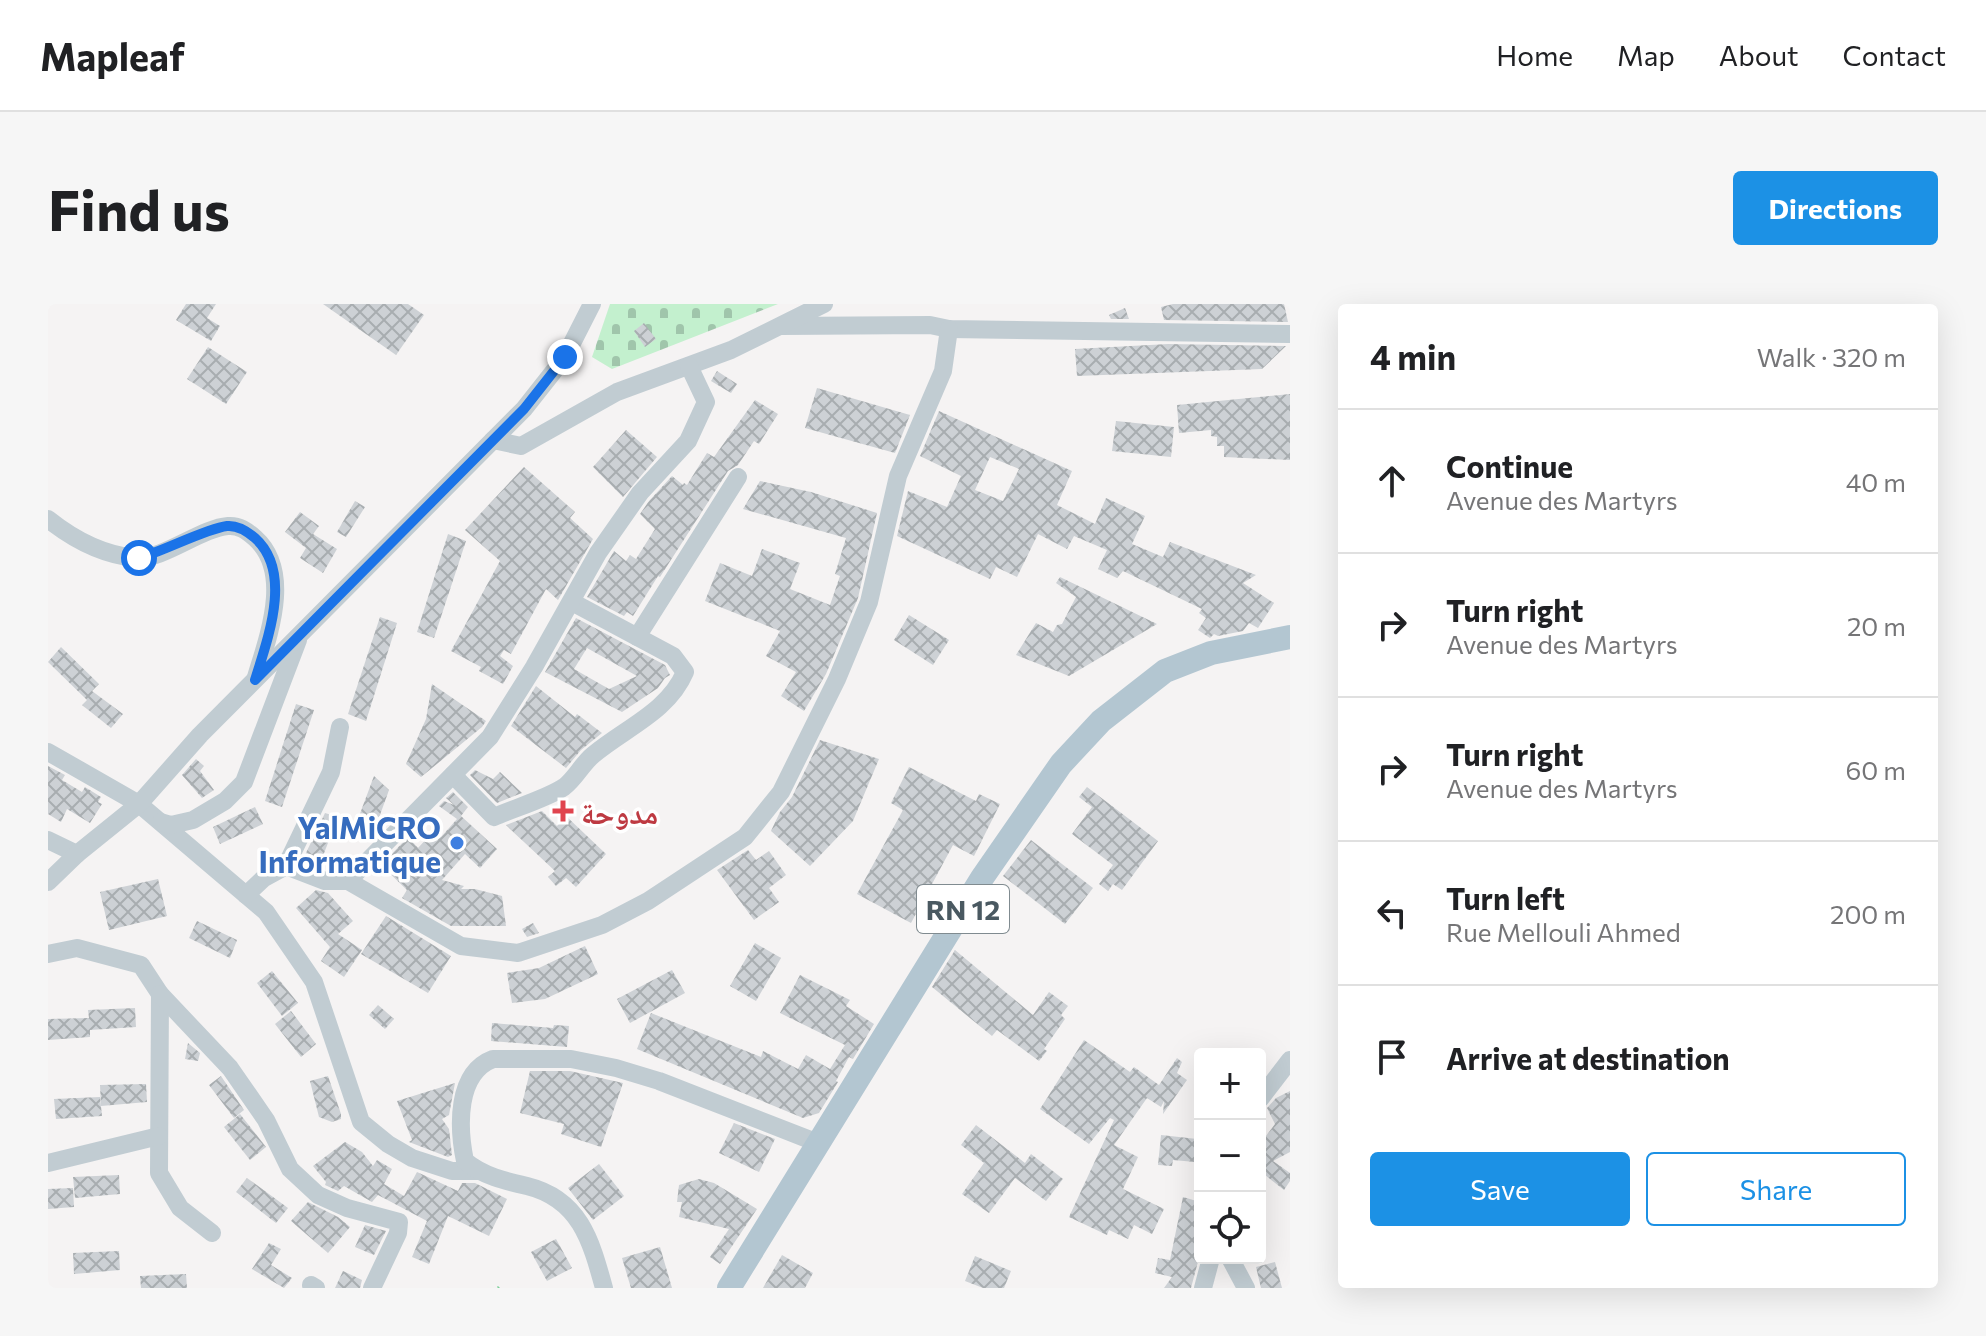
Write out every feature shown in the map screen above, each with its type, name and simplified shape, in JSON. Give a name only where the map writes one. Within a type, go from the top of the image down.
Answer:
[{"type":"main road","name":"RN 12","points":[[729,1288],[982,878],[1061,764],[1101,721],[1165,671],[1211,653],[1290,637]]},
{"type":"street","points":[[48,882],[139,804],[200,735],[524,409],[565,357],[592,304]]},
{"type":"street","points":[[493,440],[521,446],[617,392],[731,350],[824,304]]},
{"type":"street","points":[[781,326],[930,325],[949,329],[1289,334]]},
{"type":"street","points":[[286,866],[325,881],[348,881],[461,946],[518,953],[602,925],[648,901],[745,837],[781,792],[837,679],[869,602],[898,476],[943,371],[949,329]]},
{"type":"street","points":[[348,881],[490,737],[598,553],[640,493],[688,441],[706,402],[689,366]]},
{"type":"street","points":[[637,637],[738,477]]},
{"type":"street","points":[[48,519],[64,532],[91,546],[139,558],[228,526],[245,529],[262,545],[274,586],[274,616],[255,680]]},
{"type":"street","points":[[453,775],[494,817],[563,788],[592,756],[658,709],[679,687],[685,672],[673,656],[572,602]]},
{"type":"street","points":[[161,822],[171,825],[193,820],[225,801],[244,782],[300,635]]},
{"type":"street","points":[[246,895],[264,878],[286,866],[331,772],[340,727]]},
{"type":"street","points":[[48,752],[139,804],[266,912],[314,982],[361,1122],[388,1144],[412,1158],[452,1171],[478,1171],[544,1191],[567,1205],[591,1243],[604,1288]]},
{"type":"street","points":[[48,840],[77,854]]},
{"type":"street","points":[[48,954],[77,948],[141,965],[160,994],[230,1068],[266,1120],[290,1169],[318,1195],[347,1208],[399,1222],[398,1233],[372,1288]]},
{"type":"street","points":[[160,994],[159,1173],[180,1208],[212,1233]]},
{"type":"street","points":[[478,1171],[465,1161],[464,1095],[472,1072],[493,1059],[571,1059],[616,1068],[659,1081],[818,1143]]},
{"type":"street","points":[[1266,1091],[1290,1060]]},
{"type":"street","points":[[48,1147],[56,1161],[159,1136]]},
{"type":"street","points":[[1203,1288],[1209,1264]]},
{"type":"street","points":[[1233,1264],[1246,1288]]},
{"type":"green space","points":[[610,304],[778,304],[612,369],[592,357]]},
{"type":"building","points":[[186,304],[216,304],[207,318],[220,326],[211,341],[176,320]]},
{"type":"building","points":[[323,304],[408,304],[424,315],[396,355]]},
{"type":"building","points":[[1173,304],[1284,304],[1288,322],[1164,320],[1161,307]]},
{"type":"building","points":[[1125,308],[1129,319],[1111,319],[1109,315]]},
{"type":"building","points":[[644,323],[656,339],[645,347],[634,331]]},
{"type":"building","points":[[1168,344],[1286,346],[1262,369],[1077,376],[1075,349]]},
{"type":"building","points":[[208,347],[247,372],[226,404],[187,379]]},
{"type":"building","points":[[717,371],[737,384],[731,393],[711,381]]},
{"type":"building","points":[[817,388],[910,415],[895,453],[805,428]]},
{"type":"building","points":[[1290,394],[1290,460],[1224,457],[1224,446],[1217,446],[1217,437],[1211,436],[1211,430],[1179,433],[1177,405]]},
{"type":"building","points":[[755,400],[778,414],[759,444],[754,441],[738,465],[728,471],[633,616],[627,612],[624,616],[587,597],[614,551],[626,561],[630,555],[636,559],[655,529],[640,514],[649,501],[672,476],[687,485],[707,453],[714,457]]},
{"type":"building","points":[[939,411],[1072,471],[1057,505],[1095,524],[1106,498],[1145,516],[1132,544],[1163,557],[1170,542],[1256,575],[1243,583],[1274,603],[1258,628],[1249,623],[1243,631],[1218,636],[1214,634],[1210,638],[1198,630],[1206,618],[1199,613],[1202,609],[1123,571],[1117,578],[1098,569],[1107,550],[1074,536],[1067,549],[1038,534],[1017,577],[996,567],[990,579],[897,536],[908,491],[947,507],[961,476],[920,456]],"holes":[[[990,457],[1019,469],[1003,501],[975,490]]]},
{"type":"building","points":[[1116,421],[1174,427],[1171,457],[1112,451]]},
{"type":"building","points":[[626,430],[657,457],[623,497],[593,467]]},
{"type":"building","points":[[524,467],[575,512],[570,518],[593,539],[558,600],[546,589],[511,654],[504,650],[500,656],[513,666],[503,684],[479,671],[481,667],[451,651],[500,561],[465,530]]},
{"type":"building","points":[[760,481],[811,492],[877,513],[858,598],[826,674],[804,711],[781,696],[796,672],[766,656],[780,631],[705,601],[720,563],[752,576],[762,549],[800,563],[790,589],[830,605],[840,576],[835,574],[846,538],[743,509]]},
{"type":"building","points":[[355,501],[365,507],[346,537],[337,532]]},
{"type":"building","points":[[300,512],[319,526],[313,534],[337,549],[323,573],[300,558],[306,548],[285,532]]},
{"type":"building","points":[[448,534],[466,541],[434,638],[417,632]]},
{"type":"building","points":[[1060,577],[1157,624],[1069,676],[1016,655],[1036,623],[1053,632],[1057,625],[1062,624],[1076,597],[1056,583]]},
{"type":"building","points":[[909,615],[949,640],[933,665],[894,640]]},
{"type":"building","points":[[380,617],[397,623],[366,721],[348,714]]},
{"type":"building","points":[[576,618],[665,665],[670,675],[658,688],[622,712],[545,672]],"holes":[[[587,648],[637,676],[609,689],[574,669]]]},
{"type":"building","points":[[61,647],[99,684],[92,691],[123,714],[111,728],[82,705],[87,700],[48,662]]},
{"type":"building","points":[[432,684],[486,721],[421,777],[406,764],[426,719]]},
{"type":"building","points":[[536,686],[575,717],[577,714],[602,733],[581,750],[566,768],[511,726]]},
{"type":"building","points":[[296,704],[314,710],[282,807],[265,801]]},
{"type":"building","points":[[820,740],[879,759],[853,821],[810,866],[771,831]]},
{"type":"building","points":[[196,759],[204,766],[200,771],[214,790],[202,798],[182,775]]},
{"type":"building","points":[[48,766],[65,775],[62,780],[82,792],[85,787],[101,797],[98,802],[102,804],[90,823],[67,809],[61,822],[48,814]]},
{"type":"building","points":[[909,767],[976,801],[979,794],[1000,804],[974,856],[953,845],[911,923],[857,894],[903,810],[891,803]]},
{"type":"building","points":[[475,770],[493,779],[500,772],[522,793],[497,803],[470,775]]},
{"type":"building","points":[[374,776],[389,790],[376,826],[358,819]]},
{"type":"building","points":[[1087,787],[1158,841],[1122,890],[1113,884],[1108,891],[1099,884],[1113,865],[1072,834],[1092,807],[1079,797]]},
{"type":"building","points":[[453,792],[468,807],[461,816],[497,849],[480,868],[465,854],[442,880],[464,886],[461,889],[502,896],[506,926],[451,926],[402,898],[407,890],[381,865],[408,837],[418,848],[434,831],[441,837],[457,819],[439,806],[444,801],[454,805],[446,798]]},
{"type":"building","points":[[255,807],[263,824],[220,844],[213,827]]},
{"type":"building","points":[[542,811],[557,826],[566,816],[606,854],[576,887],[566,878],[556,886],[548,877],[555,871],[506,825]]},
{"type":"building","points":[[325,813],[338,817],[321,861],[305,855]]},
{"type":"building","points":[[1031,840],[1093,888],[1065,924],[1003,876]]},
{"type":"building","points":[[748,850],[756,860],[769,851],[786,875],[769,888],[779,902],[754,920],[717,870]]},
{"type":"building","points":[[158,879],[167,916],[109,930],[100,892]]},
{"type":"building","points":[[316,890],[328,893],[353,921],[338,934],[362,950],[344,977],[321,961],[330,947],[296,908]]},
{"type":"building","points":[[386,916],[451,956],[428,993],[361,954]]},
{"type":"building","points":[[197,921],[237,940],[230,958],[189,938]]},
{"type":"building","points":[[533,923],[539,933],[527,937],[522,929]]},
{"type":"building","points":[[755,943],[781,958],[756,1001],[730,986]]},
{"type":"building","points":[[585,946],[598,974],[545,999],[512,1003],[507,973],[539,968]]},
{"type":"building","points":[[955,950],[1033,1015],[1049,992],[1068,1006],[1061,1015],[1065,1019],[1039,1061],[997,1030],[992,1036],[932,987]]},
{"type":"building","points":[[672,970],[685,993],[630,1023],[617,999]]},
{"type":"building","points":[[272,971],[298,1003],[282,1016],[257,983]]},
{"type":"building","points":[[800,975],[850,1000],[846,1006],[874,1024],[853,1059],[849,1057],[819,1113],[803,1118],[637,1049],[651,1013],[761,1057],[763,1051],[798,1069],[806,1055],[830,1069],[845,1045],[780,1013]]},
{"type":"building","points":[[378,1005],[394,1019],[385,1029],[369,1015]]},
{"type":"building","points":[[135,1008],[136,1027],[90,1030],[90,1037],[48,1040],[48,1019],[89,1018],[88,1010]]},
{"type":"building","points":[[291,1011],[316,1044],[301,1057],[275,1024]]},
{"type":"building","points":[[492,1023],[553,1028],[554,1025],[569,1026],[567,1047],[491,1041]]},
{"type":"building","points":[[1084,1040],[1130,1072],[1134,1067],[1159,1085],[1177,1058],[1182,1062],[1177,1073],[1187,1080],[1163,1114],[1164,1101],[1161,1107],[1147,1098],[1114,1145],[1138,1157],[1123,1189],[1164,1209],[1152,1234],[1134,1225],[1128,1239],[1109,1230],[1107,1235],[1069,1217],[1114,1120],[1110,1118],[1089,1144],[1040,1109]]},
{"type":"building","points":[[188,1043],[200,1053],[198,1061],[185,1059]]},
{"type":"building","points":[[530,1071],[570,1071],[623,1083],[601,1147],[561,1134],[564,1124],[520,1113]]},
{"type":"building","points":[[221,1076],[244,1110],[234,1118],[209,1085]]},
{"type":"building","points":[[328,1076],[341,1114],[341,1119],[332,1122],[319,1117],[310,1081]]},
{"type":"building","points":[[455,1083],[449,1115],[442,1119],[449,1129],[452,1155],[448,1157],[409,1142],[412,1140],[397,1101]]},
{"type":"building","points":[[146,1084],[147,1102],[101,1106],[100,1085]]},
{"type":"building","points":[[1290,1091],[1290,1152],[1273,1161],[1290,1173],[1290,1181],[1284,1190],[1266,1176],[1266,1136],[1275,1124],[1267,1108],[1276,1098]]},
{"type":"building","points":[[100,1097],[102,1116],[56,1119],[54,1099]]},
{"type":"building","points":[[240,1114],[266,1147],[250,1160],[224,1127]]},
{"type":"building","points":[[734,1123],[775,1139],[759,1172],[719,1153]]},
{"type":"building","points":[[976,1125],[1025,1163],[1031,1154],[1063,1179],[1046,1201],[1015,1178],[989,1213],[962,1194],[984,1163],[961,1145]]},
{"type":"building","points":[[1161,1135],[1194,1139],[1194,1162],[1173,1160],[1172,1166],[1158,1165]]},
{"type":"building","points":[[345,1142],[362,1152],[373,1166],[377,1160],[392,1169],[384,1184],[404,1196],[417,1172],[458,1191],[462,1183],[475,1183],[507,1199],[489,1236],[448,1216],[429,1264],[412,1257],[427,1221],[378,1195],[372,1202],[344,1186],[338,1191],[325,1185],[326,1182],[313,1166]]},
{"type":"building","points":[[599,1164],[624,1196],[593,1220],[568,1188]]},
{"type":"building","points":[[119,1175],[120,1194],[75,1198],[73,1177]]},
{"type":"building","points":[[247,1178],[288,1208],[276,1223],[236,1192]]},
{"type":"building","points":[[699,1179],[714,1183],[757,1209],[720,1264],[710,1257],[729,1229],[679,1217],[682,1202],[677,1202],[679,1185]]},
{"type":"building","points":[[73,1188],[74,1207],[48,1209],[48,1189]]},
{"type":"building","points":[[1183,1197],[1194,1200],[1194,1264],[1197,1264],[1191,1288],[1164,1288],[1172,1277],[1155,1273],[1158,1258],[1170,1260]]},
{"type":"building","points":[[308,1202],[338,1217],[350,1227],[328,1253],[291,1221]]},
{"type":"building","points":[[365,1225],[386,1231],[374,1255],[355,1247]]},
{"type":"building","points":[[556,1239],[572,1268],[547,1281],[531,1252]]},
{"type":"building","points":[[269,1243],[281,1249],[271,1265],[292,1278],[284,1288],[252,1269]]},
{"type":"building","points":[[660,1247],[672,1288],[631,1288],[622,1258]]},
{"type":"building","points":[[119,1251],[120,1270],[74,1274],[73,1253]]},
{"type":"building","points":[[782,1255],[813,1273],[805,1288],[763,1288]]},
{"type":"building","points":[[975,1256],[1011,1271],[1004,1288],[983,1288],[965,1281]]},
{"type":"building","points":[[1275,1262],[1282,1288],[1261,1288],[1256,1267]]},
{"type":"building","points":[[343,1271],[362,1280],[360,1288],[335,1288]]},
{"type":"building","points":[[186,1274],[187,1288],[141,1288],[140,1276]]},
{"type":"place","name":"مدوحة","points":[[563,811]]},
{"type":"place","name":"YalMiCRO Informatique","points":[[457,843]]},
{"type":"route","points":[[139,558],[228,526],[245,529],[262,545],[273,577],[276,607],[255,680],[524,409],[565,357]]}]
